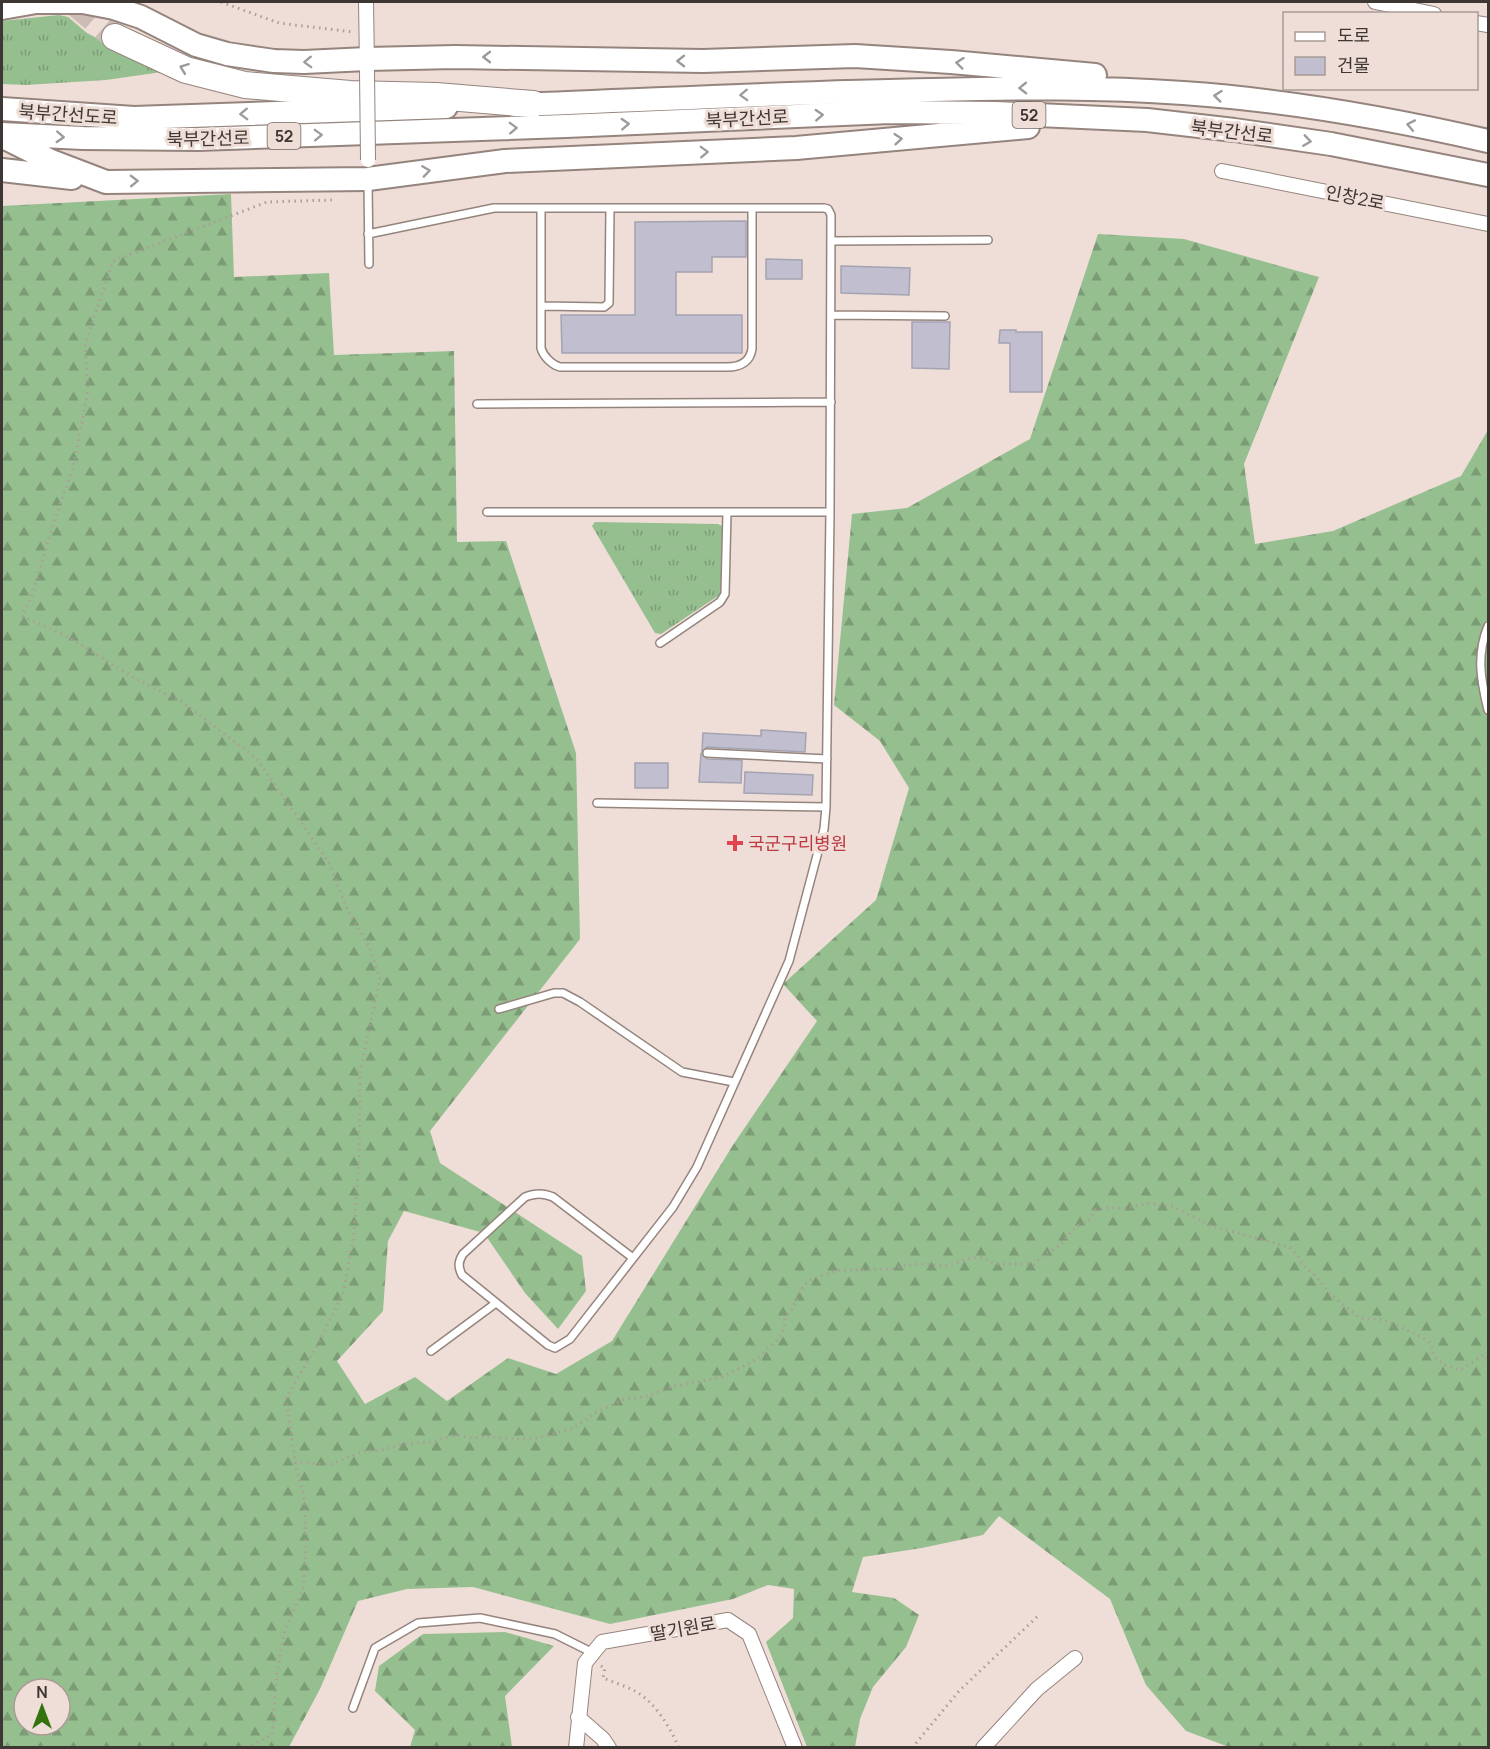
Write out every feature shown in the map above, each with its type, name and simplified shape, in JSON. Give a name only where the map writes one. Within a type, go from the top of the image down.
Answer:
[{"type":"highway","points":[[2,8],[36,2],[83,2],[114,8],[141,17],[196,45],[226,54],[257,59],[367,65],[538,57],[681,61],[855,56],[1084,73],[1184,93]]},
{"type":"highway","points":[[115,37],[186,70],[245,85],[533,104]]},
{"type":"highway","name":"북부간선로","points":[[134,118],[849,91],[1075,88],[1184,93],[1265,101],[1333,111],[1488,141]]},
{"type":"highway","name":"북부간선도로","points":[[2,109],[134,118]]},
{"type":"highway","name":"북부간선로","points":[[2,135],[210,139],[890,112],[996,113],[1147,120],[1234,130],[1331,144],[1488,176]]},
{"type":"highway","points":[[2,170],[106,182],[526,159],[796,148],[1041,126],[1147,120]]},
{"type":"highway","points":[[1442,131],[1488,133]]},
{"type":"highway","points":[[2,135],[51,161],[106,182]]},
{"type":"street","points":[[366,2],[368,169]]},
{"type":"street","points":[[1375,2],[1424,12]]},
{"type":"street","name":"인창2로","points":[[1222,171],[1488,224]]},
{"type":"street","name":"딸기원로","points":[[591,1655],[603,1642],[728,1620],[749,1634],[795,1748]]},
{"type":"street","points":[[576,1748],[585,1663],[591,1655]]},
{"type":"street","points":[[982,1748],[1037,1689],[1075,1658]]},
{"type":"street","points":[[578,1718],[603,1739],[609,1748]]},
{"type":"lane","points":[[368,169],[369,264]]},
{"type":"lane","points":[[541,208],[542,351],[554,365],[560,368],[727,367],[744,363],[752,349],[752,208]]},
{"type":"lane","points":[[541,306],[604,307],[609,303],[610,208]]},
{"type":"lane","points":[[368,234],[486,209],[828,209],[831,215],[826,807],[824,829],[789,961],[697,1167],[684,1191],[633,1258],[570,1339],[555,1348],[548,1345],[462,1275],[458,1268],[463,1254],[525,1197],[534,1194],[554,1197],[633,1258]]},
{"type":"lane","points":[[831,242],[988,240]]},
{"type":"lane","points":[[831,315],[945,316]]},
{"type":"lane","points":[[477,404],[831,402]]},
{"type":"lane","points":[[487,512],[830,512]]},
{"type":"lane","points":[[660,643],[720,602],[725,594],[727,512]]},
{"type":"lane","points":[[1488,626],[1480,655],[1480,670],[1488,710]]},
{"type":"lane","points":[[707,753],[827,759]]},
{"type":"lane","points":[[597,802],[826,807]]},
{"type":"lane","points":[[499,1009],[554,993],[562,993],[580,1002],[682,1072],[734,1082]]},
{"type":"lane","points":[[431,1351],[496,1303]]},
{"type":"lane","points":[[353,1708],[375,1648],[418,1623],[480,1618],[555,1634],[591,1655]]},
{"type":"path","points":[[221,2],[279,23],[366,33]]},
{"type":"path","points":[[246,1748],[272,1735],[285,1629],[303,1588],[306,1548],[304,1496],[295,1463],[286,1397],[316,1348],[343,1294],[354,1234],[359,1157],[360,1073],[380,979],[369,946],[348,911],[328,861],[256,758],[182,702],[136,679],[68,637],[22,616],[33,592],[53,524],[73,468],[88,390],[85,344],[113,261],[267,202],[332,200]]},
{"type":"path","points":[[295,1463],[329,1465],[364,1451],[432,1442],[456,1435],[472,1438],[486,1436],[511,1439],[537,1438],[562,1432],[574,1428],[596,1413],[622,1400],[648,1396],[671,1388],[722,1377],[756,1359],[777,1340],[784,1330],[785,1317],[804,1285],[814,1278],[840,1270],[893,1269],[921,1264],[946,1266],[971,1258],[984,1258],[995,1264],[1034,1264],[1043,1255],[1059,1246],[1077,1226],[1088,1221],[1095,1210],[1110,1207],[1124,1209],[1147,1203],[1174,1207],[1212,1226],[1289,1247],[1306,1268],[1317,1276],[1331,1295],[1360,1318],[1385,1320],[1422,1337],[1431,1344],[1434,1357],[1445,1365],[1461,1370],[1483,1355],[1488,1358]]},
{"type":"path","points":[[912,1748],[959,1691],[1039,1615]]},
{"type":"path","points":[[591,1655],[604,1668],[603,1678],[636,1692],[653,1706],[671,1730],[679,1748]]},
{"type":"green space","points":[[59,15],[68,17],[87,33],[162,72],[106,80],[26,85],[2,84],[2,21]]},
{"type":"green space","points":[[231,194],[234,277],[329,273],[334,355],[454,351],[457,542],[506,541],[576,753],[580,939],[430,1131],[440,1163],[582,1256],[586,1291],[558,1329],[525,1293],[484,1233],[404,1211],[388,1241],[383,1311],[337,1361],[365,1404],[415,1377],[447,1401],[508,1358],[556,1374],[612,1341],[733,1145],[817,1021],[783,984],[876,900],[909,788],[880,741],[834,705],[852,514],[907,508],[1030,439],[1098,234],[1184,239],[1319,277],[1244,464],[1255,544],[1333,531],[1461,476],[1488,430],[1488,1747],[1229,1747],[1186,1731],[1146,1685],[1110,1599],[999,1516],[983,1535],[863,1557],[852,1592],[894,1598],[919,1615],[906,1647],[873,1687],[860,1719],[855,1747],[807,1747],[766,1642],[793,1618],[794,1589],[768,1585],[733,1599],[610,1624],[473,1587],[407,1589],[358,1601],[320,1689],[289,1747],[2,1748],[2,206]]},
{"type":"green space","points":[[595,522],[718,524],[722,526],[723,584],[721,594],[661,634],[655,633],[592,526]]},
{"type":"green space","points":[[505,1632],[554,1646],[505,1696],[512,1747],[410,1747],[415,1730],[375,1691],[379,1666],[423,1634]]},
{"type":"building","points":[[746,221],[746,257],[712,257],[712,272],[676,272],[676,315],[742,315],[742,353],[562,353],[561,315],[635,315],[635,222]]},
{"type":"building","points":[[766,259],[802,260],[802,279],[766,279]]},
{"type":"building","points":[[841,266],[910,268],[909,295],[841,293]]},
{"type":"building","points":[[912,322],[950,322],[949,369],[912,368]]},
{"type":"building","points":[[1000,330],[1042,332],[1042,392],[1010,392],[1010,343],[999,343]]},
{"type":"building","points":[[761,730],[806,733],[805,752],[707,747],[702,752],[703,733],[761,736]]},
{"type":"building","points":[[701,754],[707,759],[742,760],[741,783],[699,782]]},
{"type":"building","points":[[635,763],[668,763],[668,788],[635,788]]},
{"type":"building","points":[[745,772],[813,775],[812,795],[744,793]]},
{"type":"tunnel","points":[[74,2],[115,37]]},
{"type":"place","name":"국군구리병원","points":[[735,843]]}]
